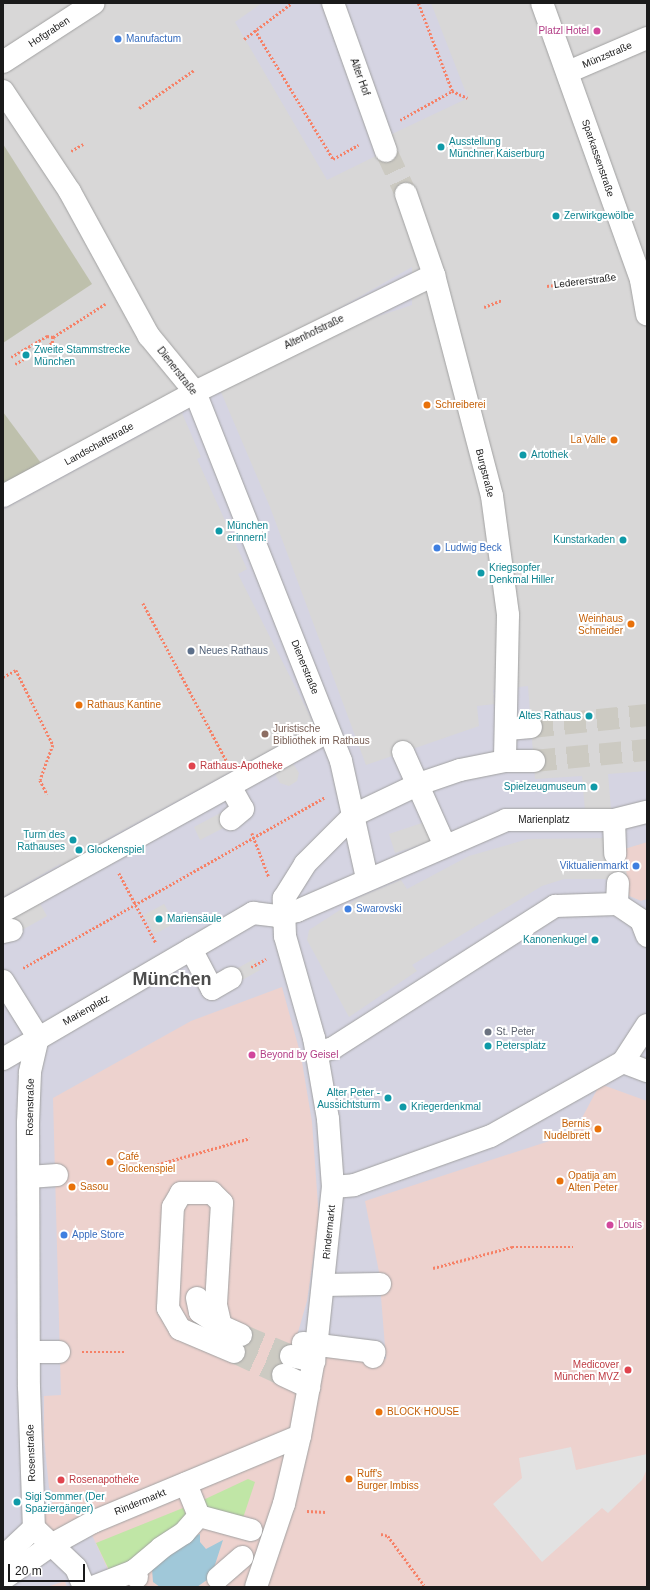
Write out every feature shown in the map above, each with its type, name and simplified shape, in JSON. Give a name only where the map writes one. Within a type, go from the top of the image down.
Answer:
[{"type":"street","name":"Hofgraben","points":[[3,62],[94,3]]},
{"type":"street","name":"Alter Hof","points":[[333,3],[386,151]]},
{"type":"street","name":"Sparkassenstraße","points":[[542,3],[644,279],[647,314]]},
{"type":"street","name":"Münzstraße","points":[[568,72],[647,38]]},
{"type":"street","name":"Dienerstraße","points":[[3,91],[70,192],[126,291],[149,336],[195,392],[327,724]]},
{"type":"street","name":"Burgstraße","points":[[406,194],[434,275],[492,496],[508,615],[508,729],[505,761]]},
{"type":"street","name":"Altenhofstraße","points":[[195,392],[434,275]]},
{"type":"street","name":"Landschaftstraße","points":[[3,496],[195,392]]},
{"type":"street","points":[[6,924],[86,862],[109,852],[230,786],[327,724],[348,784],[367,878]]},
{"type":"street","points":[[508,729],[531,727]]},
{"type":"street","points":[[403,752],[419,784],[445,846]]},
{"type":"street","points":[[283,914],[284,898],[294,878],[354,815],[419,784],[460,770],[505,761],[534,761]]},
{"type":"street","points":[[230,786],[235,814]]},
{"type":"street","name":"Marienplatz","points":[[3,1060],[38,1037],[253,914],[283,914],[506,820],[614,820],[647,812]]},
{"type":"street","points":[[614,820],[615,854]]},
{"type":"street","points":[[617,904],[618,883]]},
{"type":"street","points":[[316,1053],[333,1048],[555,906],[617,904],[641,920],[647,936]]},
{"type":"street","name":"Rindermarkt","points":[[256,1587],[284,1504],[300,1436],[309,1387],[301,1357],[324,1285],[333,1187],[320,1121],[316,1053],[285,936],[283,914]]},
{"type":"street","points":[[190,949],[212,989],[231,978]]},
{"type":"street","points":[[10,976],[38,1037]]},
{"type":"street","points":[[333,1187],[354,1185],[491,1136],[623,1062],[647,1025]]},
{"type":"street","name":"Rosenstraße","points":[[34,1528],[29,1352],[29,1177],[30,1073],[38,1037]]},
{"type":"street","points":[[623,1062],[647,1071]]},
{"type":"street","points":[[29,1177],[57,1175]]},
{"type":"street","points":[[180,1329],[190,1297],[200,1312],[221,1326],[237,1344],[180,1329],[168,1308],[173,1207],[181,1193],[212,1193],[222,1203],[216,1305],[221,1326]]},
{"type":"street","points":[[324,1285],[380,1284]]},
{"type":"street","points":[[29,1352],[59,1352]]},
{"type":"street","points":[[301,1357],[374,1352],[373,1357]]},
{"type":"street","name":"Rindermarkt","points":[[3,1580],[53,1544],[93,1522],[300,1436]]},
{"type":"street","points":[[186,1484],[199,1516]]},
{"type":"street","points":[[199,1516],[251,1530]]},
{"type":"street","points":[[93,1587],[135,1574],[184,1533],[199,1516]]},
{"type":"street","points":[[3,1556],[34,1528],[53,1544],[76,1568],[84,1587]]},
{"type":"street","points":[[214,1582],[242,1557]]},
{"type":"path","points":[[244,38],[292,3]]},
{"type":"path","points":[[139,108],[194,70]]},
{"type":"path","points":[[452,91],[468,98]]},
{"type":"path","name":"Ledererstraße","points":[[547,286],[622,276],[644,279]]},
{"type":"path","points":[[11,357],[48,336],[53,337],[126,291]]},
{"type":"path","points":[[484,307],[502,300]]},
{"type":"path","points":[[15,364],[52,343],[53,337]]},
{"type":"path","points":[[143,603],[228,763]]},
{"type":"path","points":[[3,677],[16,670],[53,745],[40,780],[47,794]]},
{"type":"path","points":[[10,976],[254,839],[348,784]]},
{"type":"path","points":[[235,814],[254,839],[270,880]]},
{"type":"path","points":[[109,852],[166,963]]},
{"type":"path","points":[[138,1170],[250,1138]]},
{"type":"path","points":[[433,1268],[512,1247],[573,1247]]},
{"type":"path","points":[[59,1352],[125,1352]]},
{"type":"path","points":[[381,1534],[388,1536],[424,1585]]},
{"type":"shaded area","points":[[3,3],[647,3],[647,1587],[3,1587]]},
{"type":"shaded area","points":[[262,3],[431,3],[468,98],[390,135],[386,151],[327,180],[235,22]]},
{"type":"shaded area","points":[[3,144],[92,284],[3,343]]},
{"type":"shaded area","points":[[412,267],[412,305],[334,331],[218,385],[270,507],[366,765],[479,726],[477,706],[495,704],[493,690],[528,686],[535,779],[582,776],[585,811],[611,809],[608,774],[647,771],[647,842],[624,849],[607,838],[528,839],[469,856],[407,889],[401,880],[360,897],[309,930],[307,940],[349,1017],[417,971],[412,965],[542,886],[564,879],[610,879],[628,884],[629,896],[641,901],[647,899],[647,1101],[600,1084],[574,1133],[365,1201],[379,1272],[386,1359],[294,1346],[307,1301],[319,1219],[312,1122],[301,1056],[282,987],[191,1021],[53,1098],[61,1395],[44,1396],[44,1438],[49,1488],[57,1496],[34,1528],[3,1550],[3,897],[60,864],[64,870],[103,845],[101,842],[315,726],[238,574],[247,569],[197,459],[201,457],[182,413],[3,510],[3,484],[306,327]],"holes":[[[286,762],[294,765],[299,773],[297,781],[289,786],[280,783],[276,776],[278,767]],[[226,810],[233,823],[200,840],[194,827]],[[431,820],[438,839],[395,853],[389,834]],[[38,900],[47,916],[15,934],[6,918]],[[164,904],[175,923],[155,934],[144,915]],[[254,959],[260,970],[235,984],[229,973]]]},
{"type":"shaded area","points":[[3,412],[41,463],[3,484]]},
{"type":"shaded area","name":"Viktualienmarkt","points":[[647,842],[647,899],[641,901],[629,896],[624,849]]},
{"type":"shaded area","points":[[289,969],[361,1190],[599,1079],[647,1083],[647,1587],[3,1587],[3,1105]]},
{"type":"shaded area","points":[[571,1447],[576,1470],[647,1454],[647,1469],[642,1480],[608,1513],[602,1508],[542,1562],[493,1504],[522,1478],[519,1458]]},
{"type":"shaded area","points":[[92,1535],[116,1587],[67,1587],[65,1581],[47,1587],[10,1587],[38,1565]]},
{"type":"green space","points":[[248,1479],[255,1482],[242,1521],[209,1510],[201,1501]]},
{"type":"green space","points":[[183,1508],[189,1521],[111,1574],[96,1543]]},
{"type":"water","points":[[200,1534],[200,1542],[206,1549],[223,1540],[211,1577],[197,1587],[160,1587],[153,1582],[152,1569],[189,1538]]},
{"type":"tunnel","points":[[386,151],[406,194]]},
{"type":"tunnel","points":[[531,727],[647,715]]},
{"type":"tunnel","points":[[534,761],[647,750]]},
{"type":"tunnel","points":[[241,1335],[291,1356]]},
{"type":"tunnel","points":[[234,1352],[283,1375]]},
{"type":"place","name":"Platzl Hotel","points":[[597,31]]},
{"type":"place","name":"Manufactum","points":[[118,39]]},
{"type":"place","name":"Ausstellung Münchner Kaiserburg","points":[[441,147]]},
{"type":"place","name":"Zerwirkgewölbe","points":[[556,216]]},
{"type":"place","name":"Zweite Stammstrecke München","points":[[26,355]]},
{"type":"place","name":"Schreiberei","points":[[427,405]]},
{"type":"place","name":"La Valle","points":[[614,440]]},
{"type":"place","name":"Artothek","points":[[523,455]]},
{"type":"place","name":"München erinnern!","points":[[219,531]]},
{"type":"place","name":"Kunstarkaden","points":[[623,540]]},
{"type":"place","name":"Ludwig Beck","points":[[437,548]]},
{"type":"place","name":"Kriegsopfer Denkmal Hiller","points":[[481,573]]},
{"type":"place","name":"Weinhaus Schneider","points":[[631,624]]},
{"type":"place","name":"Neues Rathaus","points":[[191,651]]},
{"type":"place","name":"Rathaus Kantine","points":[[79,705]]},
{"type":"place","name":"Altes Rathaus","points":[[589,716]]},
{"type":"place","name":"Juristische Bibliothek im Rathaus","points":[[265,734]]},
{"type":"place","name":"Rathaus-Apotheke","points":[[192,766]]},
{"type":"place","name":"Spielzeugmuseum","points":[[594,787]]},
{"type":"place","name":"Turm des Rathauses","points":[[73,840]]},
{"type":"place","name":"Glockenspiel","points":[[79,850]]},
{"type":"place","name":"Viktualienmarkt","points":[[636,866]]},
{"type":"place","name":"Swarovski","points":[[348,909]]},
{"type":"place","name":"Mariensäule","points":[[159,919]]},
{"type":"place","name":"Kanonenkugel","points":[[595,940]]},
{"type":"place","name":"St. Peter","points":[[488,1032]]},
{"type":"place","name":"Petersplatz","points":[[488,1046]]},
{"type":"place","name":"Beyond by Geisel","points":[[252,1055]]},
{"type":"place","name":"Alter Peter - Aussichtsturm","points":[[388,1098]]},
{"type":"place","name":"Kriegerdenkmal","points":[[403,1107]]},
{"type":"place","name":"Bernis Nudelbrett","points":[[598,1129]]},
{"type":"place","name":"Café Glockenspiel","points":[[110,1162]]},
{"type":"place","name":"Opatija am Alten Peter","points":[[560,1181]]},
{"type":"place","name":"Sasou","points":[[72,1187]]},
{"type":"place","name":"Louis","points":[[610,1225]]},
{"type":"place","name":"Apple Store","points":[[64,1235]]},
{"type":"place","name":"Medicover München MVZ","points":[[628,1370]]},
{"type":"place","name":"BLOCK HOUSE","points":[[379,1412]]},
{"type":"place","name":"Ruff's Burger Imbiss","points":[[349,1479]]},
{"type":"place","name":"Rosenapotheke","points":[[61,1480]]},
{"type":"place","name":"Sigi Sommer (Der Spaziergänger)","points":[[17,1502]]},
{"type":"district","name":"München","points":[[172,979]]}]
